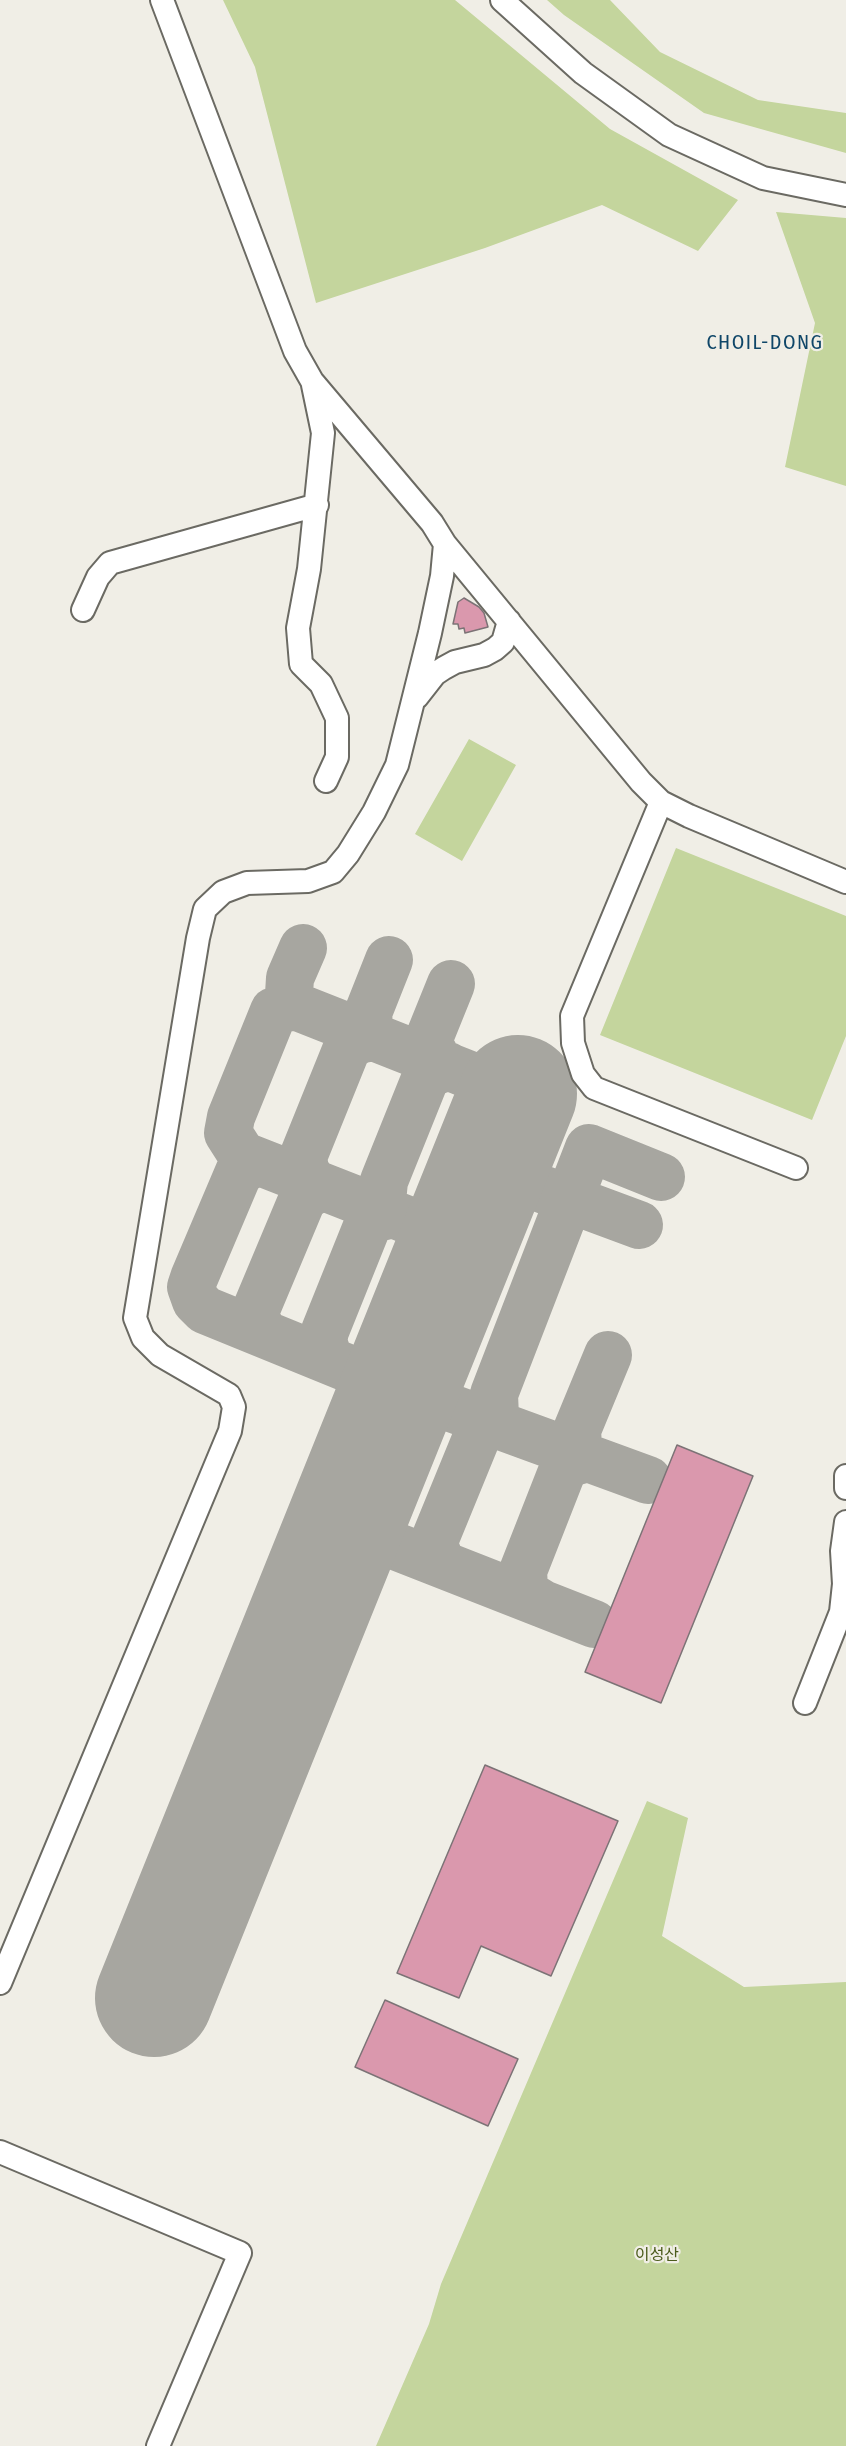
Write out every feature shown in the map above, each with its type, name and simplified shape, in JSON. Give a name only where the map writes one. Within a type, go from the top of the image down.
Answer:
[{"type":"street","points":[[162,0],[296,351],[312,381],[432,524],[445,544],[641,782],[661,802],[688,816],[846,882]]},
{"type":"street","points":[[502,0],[583,73],[669,135],[764,178],[846,195]]},
{"type":"street","points":[[312,381],[323,433],[317,505],[298,628],[301,664],[321,684],[337,718],[337,757],[327,780]]},
{"type":"street","points":[[83,610],[98,577],[110,563],[317,505]]},
{"type":"street","points":[[0,1983],[230,1431],[234,1407],[229,1395],[160,1355],[142,1338],[135,1318],[198,938],[205,909],[223,892],[247,883],[308,881],[333,872],[348,854],[374,812],[397,765],[440,588],[445,544]]},
{"type":"street","points":[[413,702],[435,674],[455,662],[495,650],[503,642],[508,621]]},
{"type":"street","points":[[661,802],[572,1016],[573,1043],[583,1074],[594,1088],[796,1168]]},
{"type":"street","points":[[846,1476],[846,1488]]},
{"type":"street","points":[[805,1703],[841,1611],[844,1584],[842,1551],[846,1522]]},
{"type":"street","points":[[0,2152],[240,2253],[158,2446]]},
{"type":"green space","points":[[223,0],[455,0],[610,129],[738,200],[698,251],[602,205],[485,248],[316,303],[255,67]]},
{"type":"green space","points":[[547,0],[610,0],[660,52],[758,100],[846,113],[846,153],[704,113],[564,15]]},
{"type":"green space","points":[[776,212],[846,218],[846,486],[785,467],[815,323]]},
{"type":"green space","points":[[469,739],[516,765],[462,861],[415,834]]},
{"type":"green space","points":[[676,848],[846,916],[846,1036],[812,1120],[600,1035]]},
{"type":"green space","name":"이성산","points":[[647,1801],[688,1818],[662,1936],[744,1987],[846,1982],[846,2446],[376,2446],[429,2324],[441,2284]]},
{"type":"building","points":[[464,598],[484,613],[488,627],[465,633],[464,628],[459,629],[458,624],[453,624],[458,602]]},
{"type":"building","points":[[677,1445],[753,1476],[661,1703],[585,1672]]},
{"type":"building","points":[[485,1765],[618,1821],[551,1976],[481,1946],[459,1998],[397,1973]]},
{"type":"building","points":[[385,2000],[518,2059],[488,2126],[355,2067]]},
{"type":"taxiway","points":[[295,1006],[289,994],[290,978],[303,948]]},
{"type":"taxiway","points":[[313,1183],[305,1170],[303,1157],[347,1048],[358,1040],[374,1037],[369,1026],[368,1013],[389,960]]},
{"type":"taxiway","points":[[439,1063],[430,1046],[430,1036],[451,984]]},
{"type":"taxiway","points":[[459,1240],[242,1155],[228,1133],[231,1117],[274,1011],[295,1006],[518,1094]]},
{"type":"taxiway","points":[[393,1214],[386,1209],[382,1201],[384,1181],[425,1079],[431,1073],[448,1066]]},
{"type":"taxiway","points":[[503,1427],[495,1417],[494,1394],[589,1148],[661,1177]]},
{"type":"taxiway","points":[[262,1163],[252,1164],[239,1172],[194,1278],[191,1287],[196,1301],[205,1310],[399,1389],[648,1480]]},
{"type":"taxiway","points":[[488,1169],[639,1225]]},
{"type":"taxiway","points":[[265,1334],[257,1322],[255,1312],[302,1200],[312,1191],[326,1188]]},
{"type":"taxiway","points":[[330,1361],[323,1342],[325,1331],[368,1224],[377,1218],[393,1214]]},
{"type":"taxiway","points":[[588,1458],[578,1446],[577,1430],[608,1355]]},
{"type":"taxiway","points":[[442,1564],[435,1548],[435,1539],[478,1434],[483,1429],[496,1425]]},
{"type":"taxiway","points":[[541,1603],[528,1595],[524,1588],[523,1571],[563,1469],[573,1462],[588,1458]]},
{"type":"taxiway","points":[[344,1526],[594,1624]]},
{"type":"runway","points":[[154,1998],[518,1094]]},
{"type":"district","name":"CHOIL-DONG","points":[[765,343]]}]
